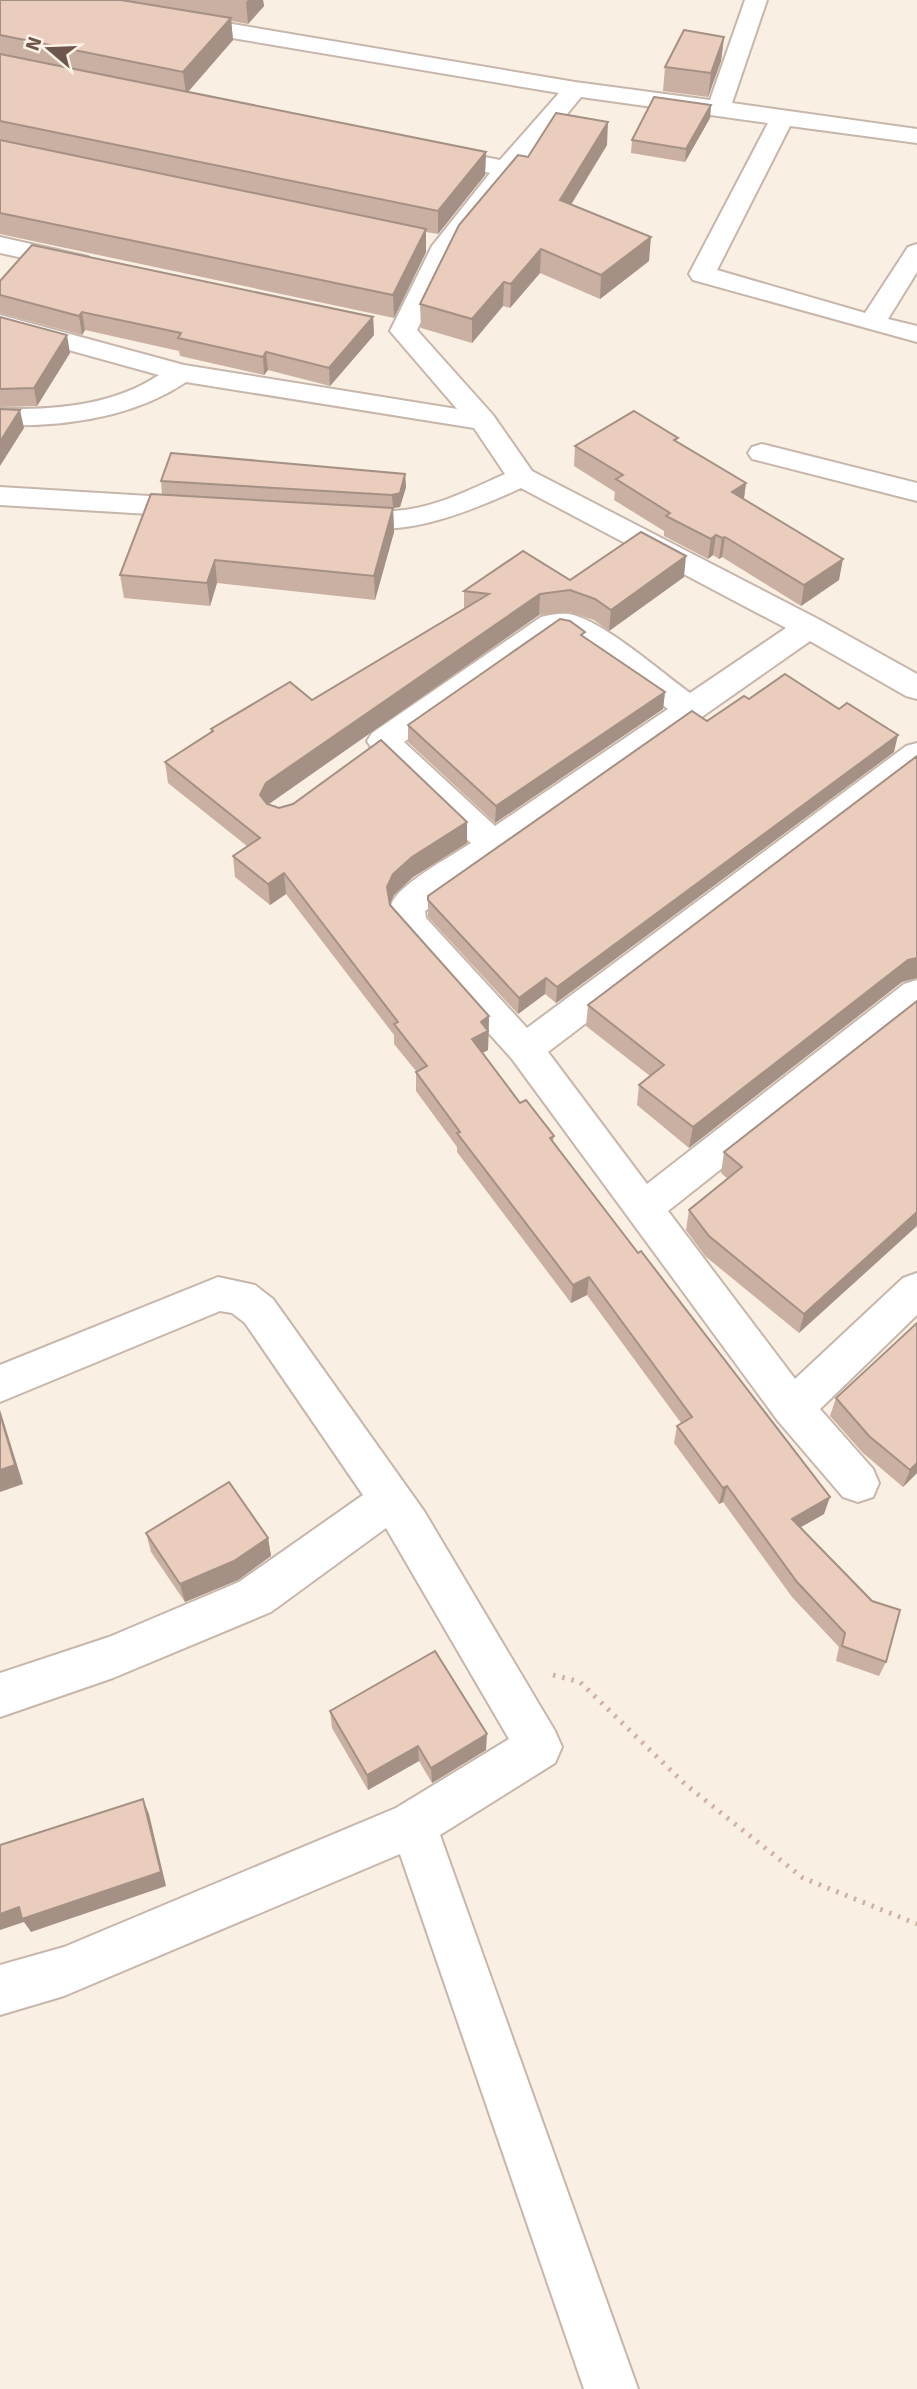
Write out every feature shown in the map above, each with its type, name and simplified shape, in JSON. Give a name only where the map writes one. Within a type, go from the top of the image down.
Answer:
[{"type":"street","points":[[718,110],[757,0]]},
{"type":"street","points":[[158,18],[575,89],[917,136]]},
{"type":"street","points":[[403,331],[445,246],[506,169],[575,89]]},
{"type":"street","points":[[783,117],[702,274],[917,334]]},
{"type":"street","points":[[411,150],[506,169]]},
{"type":"street","points":[[418,241],[445,246]]},
{"type":"street","points":[[0,245],[107,268]]},
{"type":"street","points":[[872,323],[917,252]]},
{"type":"street","points":[[0,324],[181,373],[483,421]]},
{"type":"street","points":[[376,326],[403,331],[483,421],[522,477],[809,627],[917,688]]},
{"type":"street","points":[[0,417],[55,415],[98,408],[166,385],[181,373]]},
{"type":"street","points":[[762,453],[917,492]]},
{"type":"street","points":[[312,515],[393,520],[428,515],[522,477]]},
{"type":"street","points":[[0,496],[230,510]]},
{"type":"street","points":[[493,844],[371,749],[552,624],[568,624],[581,629],[690,709]]},
{"type":"street","points":[[809,627],[421,894],[407,907],[409,922],[524,1049],[793,1408],[858,1483]]},
{"type":"street","points":[[524,1049],[917,754]]},
{"type":"street","points":[[643,1209],[917,994]]},
{"type":"street","points":[[793,1408],[917,1290]]},
{"type":"street","points":[[0,1384],[218,1294],[241,1297],[259,1311],[392,1499],[539,1747],[413,1825],[64,1971],[0,1990]]},
{"type":"street","points":[[0,1695],[113,1657],[255,1597],[392,1499]]},
{"type":"street","points":[[413,1825],[611,2389]]},
{"type":"path","points":[[488,1659],[580,1682],[686,1785],[803,1878],[917,1924]]},
{"type":"building","points":[[0,0],[121,0],[231,18],[183,72],[0,35]]},
{"type":"building","points":[[684,30],[724,37],[711,73],[665,67]]},
{"type":"building","points":[[0,54],[486,152],[438,211],[0,121]]},
{"type":"building","points":[[654,97],[711,105],[686,149],[632,140]]},
{"type":"building","points":[[556,113],[608,122],[560,200],[651,237],[601,275],[541,249],[511,284],[504,282],[472,319],[420,304],[459,225],[518,155],[528,157]]},
{"type":"building","points":[[0,140],[426,229],[393,295],[0,213]]},
{"type":"building","points":[[32,245],[373,317],[329,368],[266,352],[263,357],[178,338],[181,333],[82,312],[79,316],[0,295],[0,281]]},
{"type":"building","points":[[0,317],[67,335],[34,388],[0,389]]},
{"type":"building","points":[[0,409],[20,410],[0,442]]},
{"type":"building","points":[[634,411],[678,438],[674,440],[746,483],[732,492],[843,559],[804,585],[725,537],[716,535],[711,539],[666,516],[670,513],[616,479],[623,475],[575,446]]},
{"type":"building","points":[[171,453],[405,474],[400,493],[392,495],[161,481]]},
{"type":"building","points":[[151,494],[393,508],[374,576],[215,560],[207,583],[120,575]]},
{"type":"building","points":[[641,532],[686,556],[611,610],[595,599],[570,590],[540,594],[266,783],[260,795],[267,804],[279,808],[293,804],[381,740],[467,822],[412,857],[393,874],[387,887],[390,905],[489,1016],[481,1022],[488,1031],[472,1039],[520,1103],[526,1100],[554,1136],[550,1138],[638,1253],[641,1251],[830,1497],[792,1519],[872,1601],[900,1610],[886,1662],[842,1646],[845,1633],[797,1582],[727,1486],[723,1488],[677,1426],[692,1417],[589,1277],[573,1285],[457,1133],[460,1132],[416,1072],[427,1066],[394,1024],[398,1022],[284,873],[268,884],[233,856],[260,838],[165,762],[213,731],[211,729],[290,682],[312,700],[489,594],[464,591],[523,551],[570,580]]},
{"type":"building","points":[[560,619],[570,621],[585,632],[581,635],[665,692],[496,806],[408,725]]},
{"type":"building","points":[[785,674],[839,709],[847,703],[898,735],[557,987],[546,978],[519,998],[428,900],[428,896],[692,711],[707,721],[744,696],[749,699]]},
{"type":"building","points":[[917,756],[917,958],[908,960],[693,1127],[639,1085],[664,1065],[588,1005]]},
{"type":"building","points":[[917,1001],[917,1212],[804,1314],[709,1236],[689,1210],[742,1167],[724,1152]]},
{"type":"building","points":[[917,1323],[917,1463],[910,1470],[869,1436],[836,1398]]},
{"type":"building","points":[[0,1414],[15,1465],[0,1470]]},
{"type":"building","points":[[229,1482],[268,1538],[234,1561],[180,1584],[146,1533]]},
{"type":"building","points":[[435,1651],[487,1734],[431,1768],[418,1746],[367,1775],[330,1711]]},
{"type":"building","points":[[143,1799],[161,1872],[22,1919],[19,1907],[0,1914],[0,1845]]}]
